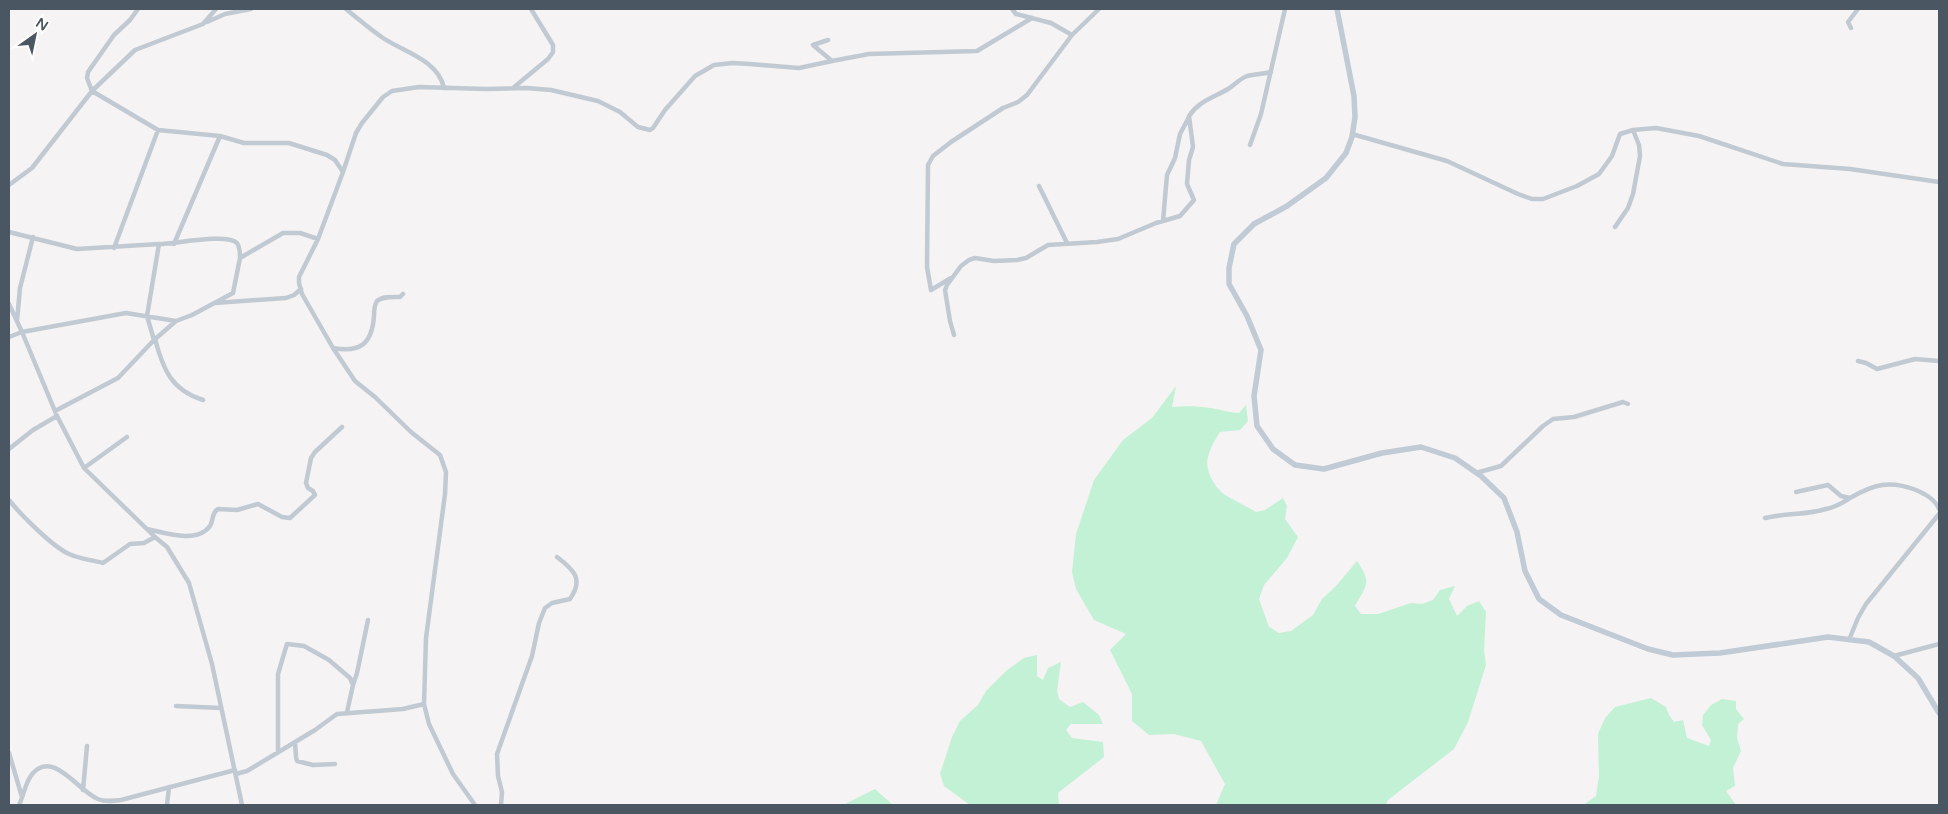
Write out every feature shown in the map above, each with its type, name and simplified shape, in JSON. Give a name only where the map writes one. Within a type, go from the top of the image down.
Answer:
[{"type":"main road","points":[[1337,9],[1354,96],[1355,117],[1346,153],[1326,178],[1287,206],[1254,224],[1234,244],[1229,268],[1229,284],[1247,316],[1261,350],[1254,396],[1257,426],[1273,449],[1295,465],[1324,469],[1382,452],[1421,447],[1456,458],[1504,498],[1517,532],[1525,570],[1532,585],[1539,599],[1561,615],[1648,650],[1673,655],[1720,653],[1828,637],[1869,642],[1894,656],[1918,678],[1939,713]]},
{"type":"street","points":[[138,9],[130,20],[114,35],[88,72],[87,78],[92,91],[158,130],[220,136],[244,143],[289,143],[327,155],[335,160],[344,172]]},
{"type":"street","points":[[203,24],[216,9]]},
{"type":"street","points":[[9,185],[32,168],[92,91],[135,50],[219,16],[250,9]]},
{"type":"street","points":[[346,9],[382,37],[428,63],[440,78],[444,88]]},
{"type":"street","points":[[513,88],[548,59],[553,52],[553,45],[531,9]]},
{"type":"street","points":[[1012,9],[1016,14],[1051,23],[1072,35]]},
{"type":"street","points":[[952,277],[931,290],[927,267],[928,166],[933,156],[996,112],[1018,102],[1026,96],[1072,35],[1099,9]]},
{"type":"street","points":[[1250,145],[1261,114],[1285,9]]},
{"type":"street","points":[[1852,28],[1848,22],[1858,9]]},
{"type":"street","points":[[474,805],[453,774],[429,724],[424,704],[426,638],[446,494],[446,472],[440,455],[411,432],[375,396],[355,381],[333,348],[300,289],[299,278],[318,239],[344,172],[356,133],[370,112],[384,96],[392,91],[412,87],[551,90],[598,101],[620,112],[638,127],[650,130],[695,76],[714,66],[732,63],[799,68],[869,54],[977,51],[1032,18]]},
{"type":"street","points":[[828,40],[813,45],[832,61]]},
{"type":"street","points":[[1163,221],[1167,175],[1175,158],[1180,134],[1189,116],[1203,101],[1228,89],[1239,80],[1250,75],[1271,72]]},
{"type":"street","points":[[954,335],[945,296],[946,285],[964,262],[975,258],[994,261],[1017,260],[1026,258],[1048,245],[1118,240],[1182,214],[1194,200],[1187,184],[1189,160],[1193,147],[1189,116]]},
{"type":"street","points":[[1352,134],[1447,161],[1518,194],[1532,199],[1543,200],[1600,174],[1612,156],[1620,134],[1633,130],[1656,128],[1699,136],[1783,164],[1850,169],[1939,182]]},
{"type":"street","points":[[114,248],[158,130]]},
{"type":"street","points":[[1615,227],[1628,208],[1635,184],[1640,150],[1633,130]]},
{"type":"street","points":[[174,244],[220,136]]},
{"type":"street","points":[[1039,186],[1067,243]]},
{"type":"street","points":[[1156,223],[1163,212]]},
{"type":"street","points":[[9,232],[77,249],[174,244],[205,239],[233,241],[239,246],[240,258],[233,293],[176,321],[154,340],[118,378],[56,414],[9,450]]},
{"type":"street","points":[[240,258],[283,233],[300,233],[318,239]]},
{"type":"street","points":[[17,321],[20,288],[33,237]]},
{"type":"street","points":[[159,244],[147,316],[162,364],[172,381],[194,397],[203,400]]},
{"type":"street","points":[[214,304],[286,298],[294,295],[300,289]]},
{"type":"street","points":[[333,348],[353,350],[363,346],[368,339],[378,300],[400,297],[403,294]]},
{"type":"street","points":[[9,304],[56,414],[84,468],[155,537],[168,546],[188,583],[212,664],[242,805]]},
{"type":"street","points":[[9,337],[22,332],[126,313],[176,321]]},
{"type":"street","points":[[1858,361],[1877,369],[1915,359],[1939,361]]},
{"type":"street","points":[[1476,473],[1501,466],[1543,426],[1553,419],[1574,417],[1623,402],[1628,404]]},
{"type":"street","points":[[146,528],[172,534],[195,535],[210,527],[213,513],[218,509],[236,510],[258,504],[282,517],[290,518],[315,495],[306,483],[311,458],[342,427]]},
{"type":"street","points":[[84,468],[127,437]]},
{"type":"street","points":[[1765,518],[1825,510],[1839,505],[1875,486],[1893,484],[1922,493],[1934,502],[1939,509]]},
{"type":"street","points":[[1796,492],[1828,485],[1841,496],[1850,498]]},
{"type":"street","points":[[9,500],[26,520],[65,552],[82,559],[103,563],[130,544],[144,543],[155,537]]},
{"type":"street","points":[[1849,640],[1866,604],[1939,514]]},
{"type":"street","points":[[501,805],[502,792],[498,776],[497,754],[532,656],[539,623],[545,608],[552,603],[570,600],[576,591],[577,581],[572,569],[557,557]]},
{"type":"street","points":[[347,712],[368,620]]},
{"type":"street","points":[[278,752],[278,681],[286,644],[301,644],[316,652],[345,674],[353,685]]},
{"type":"street","points":[[1894,656],[1939,644]]},
{"type":"street","points":[[19,805],[26,785],[34,772],[47,767],[58,768],[96,799],[121,800],[169,787],[247,771],[337,714],[403,709],[424,704]]},
{"type":"street","points":[[176,706],[221,708]]},
{"type":"street","points":[[295,742],[297,761],[313,765],[335,764]]},
{"type":"street","points":[[83,790],[87,746]]},
{"type":"street","points":[[9,753],[22,799]]},
{"type":"street","points":[[167,805],[169,787]]},
{"type":"green space","points":[[1176,386],[1172,407],[1201,407],[1239,413],[1246,405],[1248,421],[1240,430],[1220,432],[1213,444],[1207,462],[1211,478],[1225,495],[1256,512],[1265,510],[1283,498],[1287,506],[1285,519],[1298,537],[1287,558],[1264,585],[1259,599],[1269,627],[1279,633],[1291,631],[1313,615],[1322,599],[1357,561],[1366,579],[1365,588],[1355,606],[1361,614],[1378,614],[1411,603],[1422,604],[1433,600],[1440,590],[1455,586],[1449,599],[1457,616],[1467,606],[1479,601],[1486,612],[1484,651],[1486,665],[1468,722],[1454,749],[1388,800],[1386,805],[1216,805],[1225,784],[1201,741],[1174,734],[1149,735],[1132,721],[1132,694],[1110,650],[1126,634],[1094,620],[1076,589],[1072,572],[1076,534],[1094,480],[1123,440],[1152,418]]},
{"type":"green space","points":[[1037,655],[1037,676],[1043,680],[1048,668],[1061,662],[1057,691],[1059,699],[1070,707],[1083,702],[1099,715],[1103,724],[1071,724],[1066,730],[1072,738],[1103,742],[1104,757],[1058,793],[1059,805],[970,805],[944,786],[940,774],[952,737],[960,721],[978,705],[986,691],[1006,671],[1024,658]]},
{"type":"green space","points":[[1651,698],[1666,707],[1674,722],[1683,720],[1687,738],[1709,746],[1711,740],[1702,725],[1703,715],[1711,705],[1722,699],[1736,701],[1736,709],[1744,719],[1738,724],[1737,738],[1741,751],[1733,768],[1735,786],[1726,791],[1736,805],[1581,805],[1596,796],[1599,776],[1598,734],[1605,718],[1615,707]]},
{"type":"green space","points":[[875,789],[893,805],[845,805],[847,803]]}]
